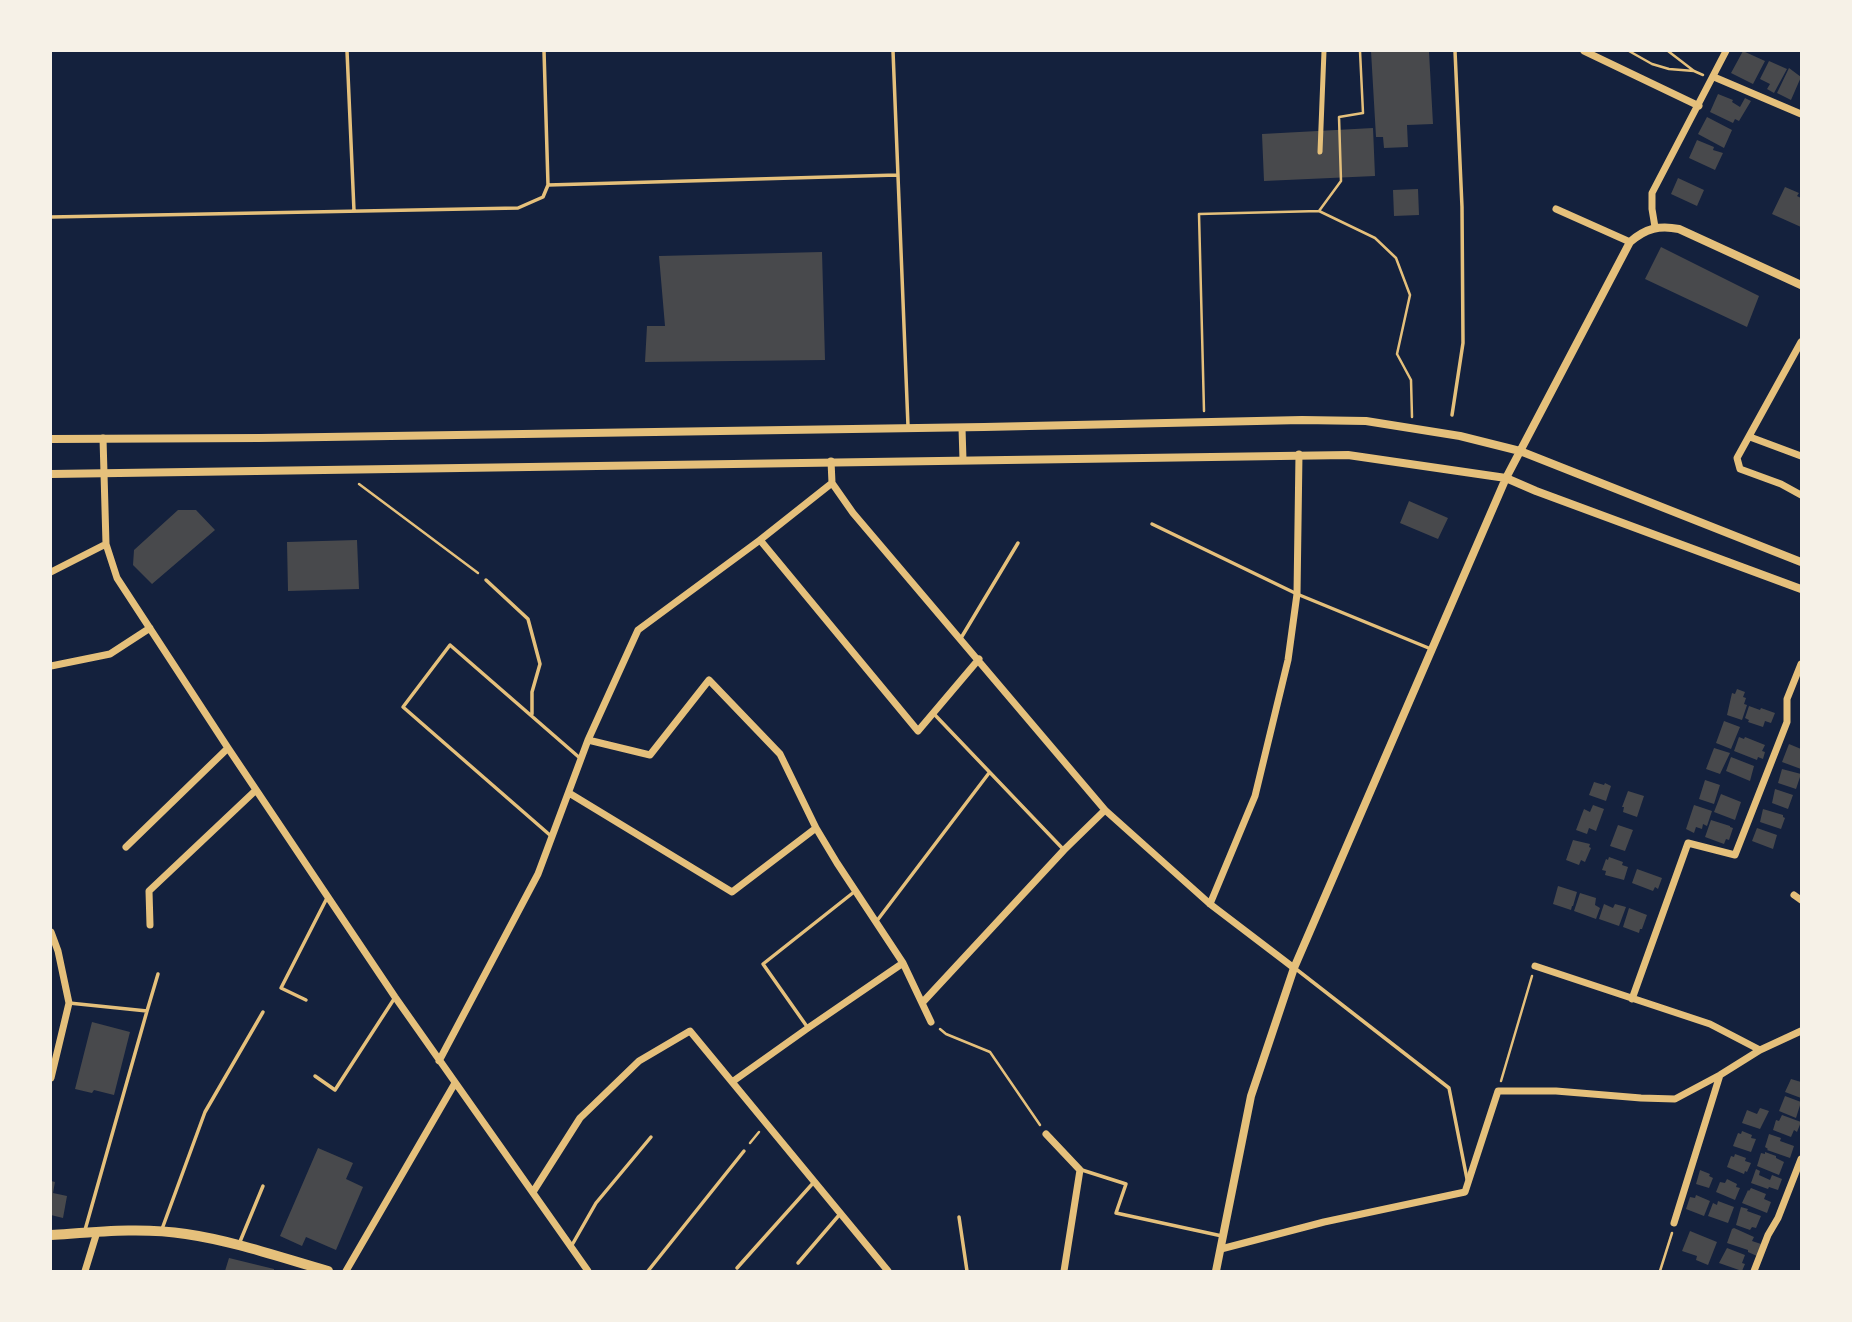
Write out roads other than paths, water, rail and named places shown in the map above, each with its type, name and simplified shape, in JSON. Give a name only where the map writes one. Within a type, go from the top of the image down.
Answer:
[{"type":"main road","points":[[51,1235],[161,1231],[211,1238],[328,1271]]},
{"type":"street","points":[[1320,152],[1324,51]]},
{"type":"street","points":[[1584,51],[1699,106]]},
{"type":"street","points":[[1656,227],[1651,209],[1652,193],[1714,77],[1724,52]]},
{"type":"street","points":[[1714,77],[1801,114]]},
{"type":"street","points":[[1556,209],[1630,242]]},
{"type":"street","points":[[1216,1271],[1251,1096],[1294,968],[1506,478],[1630,242],[1640,233],[1656,227],[1679,229],[1801,285]]},
{"type":"street","points":[[1801,342],[1737,458],[1740,469],[1781,484],[1801,495]]},
{"type":"street","points":[[51,439],[1366,421],[1460,436],[1520,451],[1801,562]]},
{"type":"street","points":[[962,428],[963,460]]},
{"type":"street","points":[[1750,437],[1801,456]]},
{"type":"street","points":[[103,438],[106,544],[117,578],[395,997],[588,1271]]},
{"type":"street","points":[[1210,904],[1255,796],[1288,660],[1297,594],[1299,454]]},
{"type":"street","points":[[51,474],[1348,455],[1506,478],[1801,589]]},
{"type":"street","points":[[831,461],[832,482],[853,513],[1105,810],[1210,904],[1294,968]]},
{"type":"street","points":[[439,1061],[538,874],[588,740],[638,630],[760,540],[832,482]]},
{"type":"street","points":[[760,540],[918,731],[979,659]]},
{"type":"street","points":[[51,572],[106,544]]},
{"type":"street","points":[[51,666],[110,654],[150,628]]},
{"type":"street","points":[[1632,999],[1688,843],[1735,855],[1787,722],[1787,699],[1801,663]]},
{"type":"street","points":[[588,740],[650,755],[709,680],[780,754],[816,828],[903,963],[932,1022]]},
{"type":"street","points":[[126,847],[228,748]]},
{"type":"street","points":[[150,925],[149,891],[257,790]]},
{"type":"street","points":[[569,793],[732,892],[816,828]]},
{"type":"street","points":[[922,1003],[1064,850],[1105,810]]},
{"type":"street","points":[[51,932],[58,951],[69,1003],[51,1078]]},
{"type":"street","points":[[732,1082],[903,963]]},
{"type":"street","points":[[1535,966],[1710,1024],[1760,1050]]},
{"type":"street","points":[[533,1192],[580,1118],[639,1061],[690,1031],[885,1270]]},
{"type":"street","points":[[1221,1249],[1324,1222],[1465,1192],[1498,1091],[1556,1091],[1675,1098],[1720,1075],[1760,1050],[1801,1031]]},
{"type":"street","points":[[1674,1223],[1720,1075]]},
{"type":"street","points":[[346,1271],[455,1083]]},
{"type":"street","points":[[1046,1134],[1080,1170],[1064,1271]]},
{"type":"street","points":[[1754,1271],[1801,1159]]},
{"type":"street","points":[[85,1271],[97,1232]]},
{"type":"lane","points":[[347,51],[354,211]]},
{"type":"lane","points":[[51,217],[519,208],[543,197],[548,185],[544,51]]},
{"type":"lane","points":[[893,51],[908,428]]},
{"type":"lane","points":[[1452,415],[1463,343],[1462,207],[1455,51]]},
{"type":"lane","points":[[548,185],[897,174]]},
{"type":"lane","points":[[1152,524],[1297,594],[1432,650]]},
{"type":"lane","points":[[961,638],[1018,543]]},
{"type":"lane","points":[[486,580],[528,619],[540,664],[532,692],[533,715]]},
{"type":"lane","points":[[552,837],[403,707],[450,645],[581,759]]},
{"type":"lane","points":[[933,713],[1064,850]]},
{"type":"lane","points":[[876,922],[990,772]]},
{"type":"lane","points":[[808,1028],[763,964],[855,891]]},
{"type":"lane","points":[[306,1000],[281,988],[328,896]]},
{"type":"lane","points":[[1294,968],[1449,1088],[1468,1184]]},
{"type":"lane","points":[[84,1233],[158,974]]},
{"type":"lane","points":[[315,1076],[335,1090],[395,997]]},
{"type":"lane","points":[[69,1003],[147,1011]]},
{"type":"lane","points":[[161,1231],[205,1112],[263,1012]]},
{"type":"lane","points":[[571,1247],[596,1203],[651,1137]]},
{"type":"lane","points":[[648,1271],[744,1151]]},
{"type":"lane","points":[[1080,1170],[1126,1184],[1116,1213],[1224,1236]]},
{"type":"lane","points":[[737,1268],[814,1182]]},
{"type":"lane","points":[[238,1246],[263,1186]]},
{"type":"lane","points":[[798,1263],[841,1214]]},
{"type":"lane","points":[[959,1217],[967,1271]]}]
